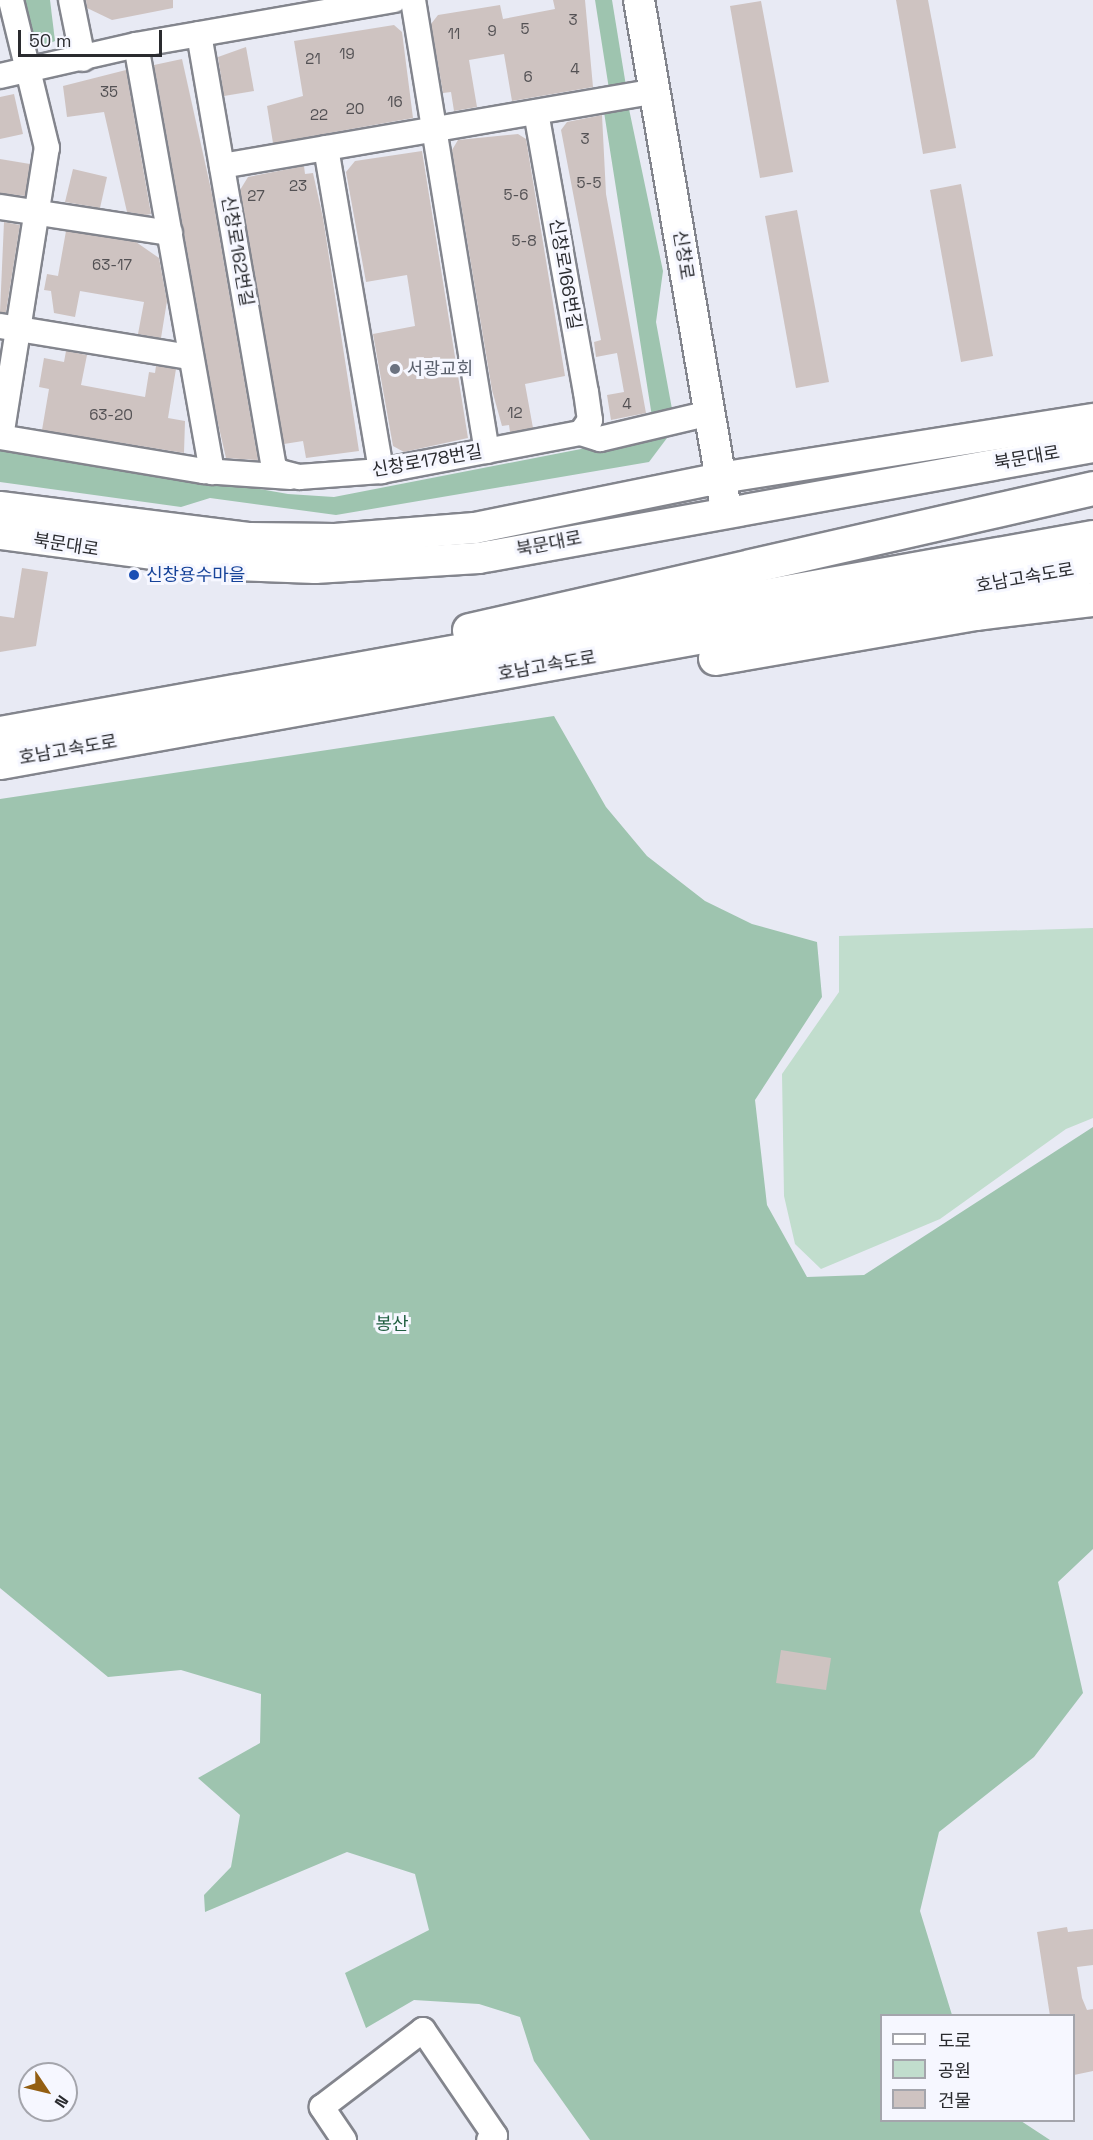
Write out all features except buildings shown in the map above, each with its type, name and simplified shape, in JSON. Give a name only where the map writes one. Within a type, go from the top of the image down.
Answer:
[{"type":"highway","points":[[353,669],[473,628],[1086,490]]},
{"type":"highway","name":"호남고속도로","points":[[0,733],[1093,537]]},
{"type":"highway","name":"호남고속도로","points":[[0,762],[578,661],[1093,566]]},
{"type":"highway","points":[[578,661],[706,659],[975,613],[1093,599]]},
{"type":"main road","name":"신창로","points":[[639,0],[726,510]]},
{"type":"main road","name":"북문대로","points":[[0,507],[250,538],[335,539],[475,528],[720,478],[1093,419]]},
{"type":"main road","name":"북문대로","points":[[0,534],[137,556],[315,568],[479,558],[726,510],[1093,447]]},
{"type":"street","points":[[1,437],[9,328],[38,212],[47,158],[45,129],[26,71],[11,0]]},
{"type":"street","points":[[71,0],[83,59]]},
{"type":"street","points":[[0,76],[83,59],[136,45],[199,34],[274,10],[394,0]]},
{"type":"street","points":[[413,0],[436,129],[487,451]]},
{"type":"street","name":"신창로162번길","points":[[199,34],[276,475]]},
{"type":"street","points":[[136,45],[212,472]]},
{"type":"street","points":[[222,166],[656,91]]},
{"type":"street","name":"신창로166번길","points":[[536,112],[590,420],[581,433]]},
{"type":"street","points":[[326,148],[381,471]]},
{"type":"street","points":[[0,207],[170,233]]},
{"type":"street","points":[[9,328],[190,357]]},
{"type":"street","name":"신창로178번길","points":[[1,437],[212,472],[276,475],[381,471],[581,433],[600,439],[710,413]]},
{"type":"street","points":[[344,2140],[322,2107],[423,2030],[495,2136],[489,2140]]},
{"type":"green space","points":[[24,0],[50,0],[55,41],[41,47],[32,40]]},
{"type":"green space","points":[[595,0],[612,0],[626,86],[609,89]]},
{"type":"green space","points":[[629,109],[663,271],[656,322],[672,409],[665,419],[653,423],[604,112]]},
{"type":"green space","points":[[663,433],[667,438],[649,462],[336,515],[210,498],[181,507],[0,482],[0,444],[288,494],[334,497]]},
{"type":"green space","name":"봉산","points":[[554,716],[606,807],[647,856],[705,901],[752,924],[817,942],[822,997],[755,1100],[767,1205],[807,1277],[864,1275],[1093,1127],[1093,1549],[1058,1582],[1083,1693],[1034,1757],[939,1832],[920,1911],[952,2014],[880,2014],[880,2122],[1023,2122],[1050,2140],[590,2140],[534,2061],[520,2017],[479,2004],[414,2000],[366,2028],[345,1973],[429,1930],[415,1874],[347,1852],[205,1912],[204,1895],[231,1867],[240,1815],[198,1778],[260,1743],[261,1694],[181,1670],[108,1677],[0,1588],[0,799]]},
{"type":"green space","points":[[1093,928],[1093,1118],[1066,1129],[940,1219],[821,1269],[795,1244],[784,1196],[782,1074],[839,992],[839,936]]},
{"type":"place","name":"서광교회","points":[[395,369]]},
{"type":"place","name":"신창용수마을","points":[[134,575]]}]
